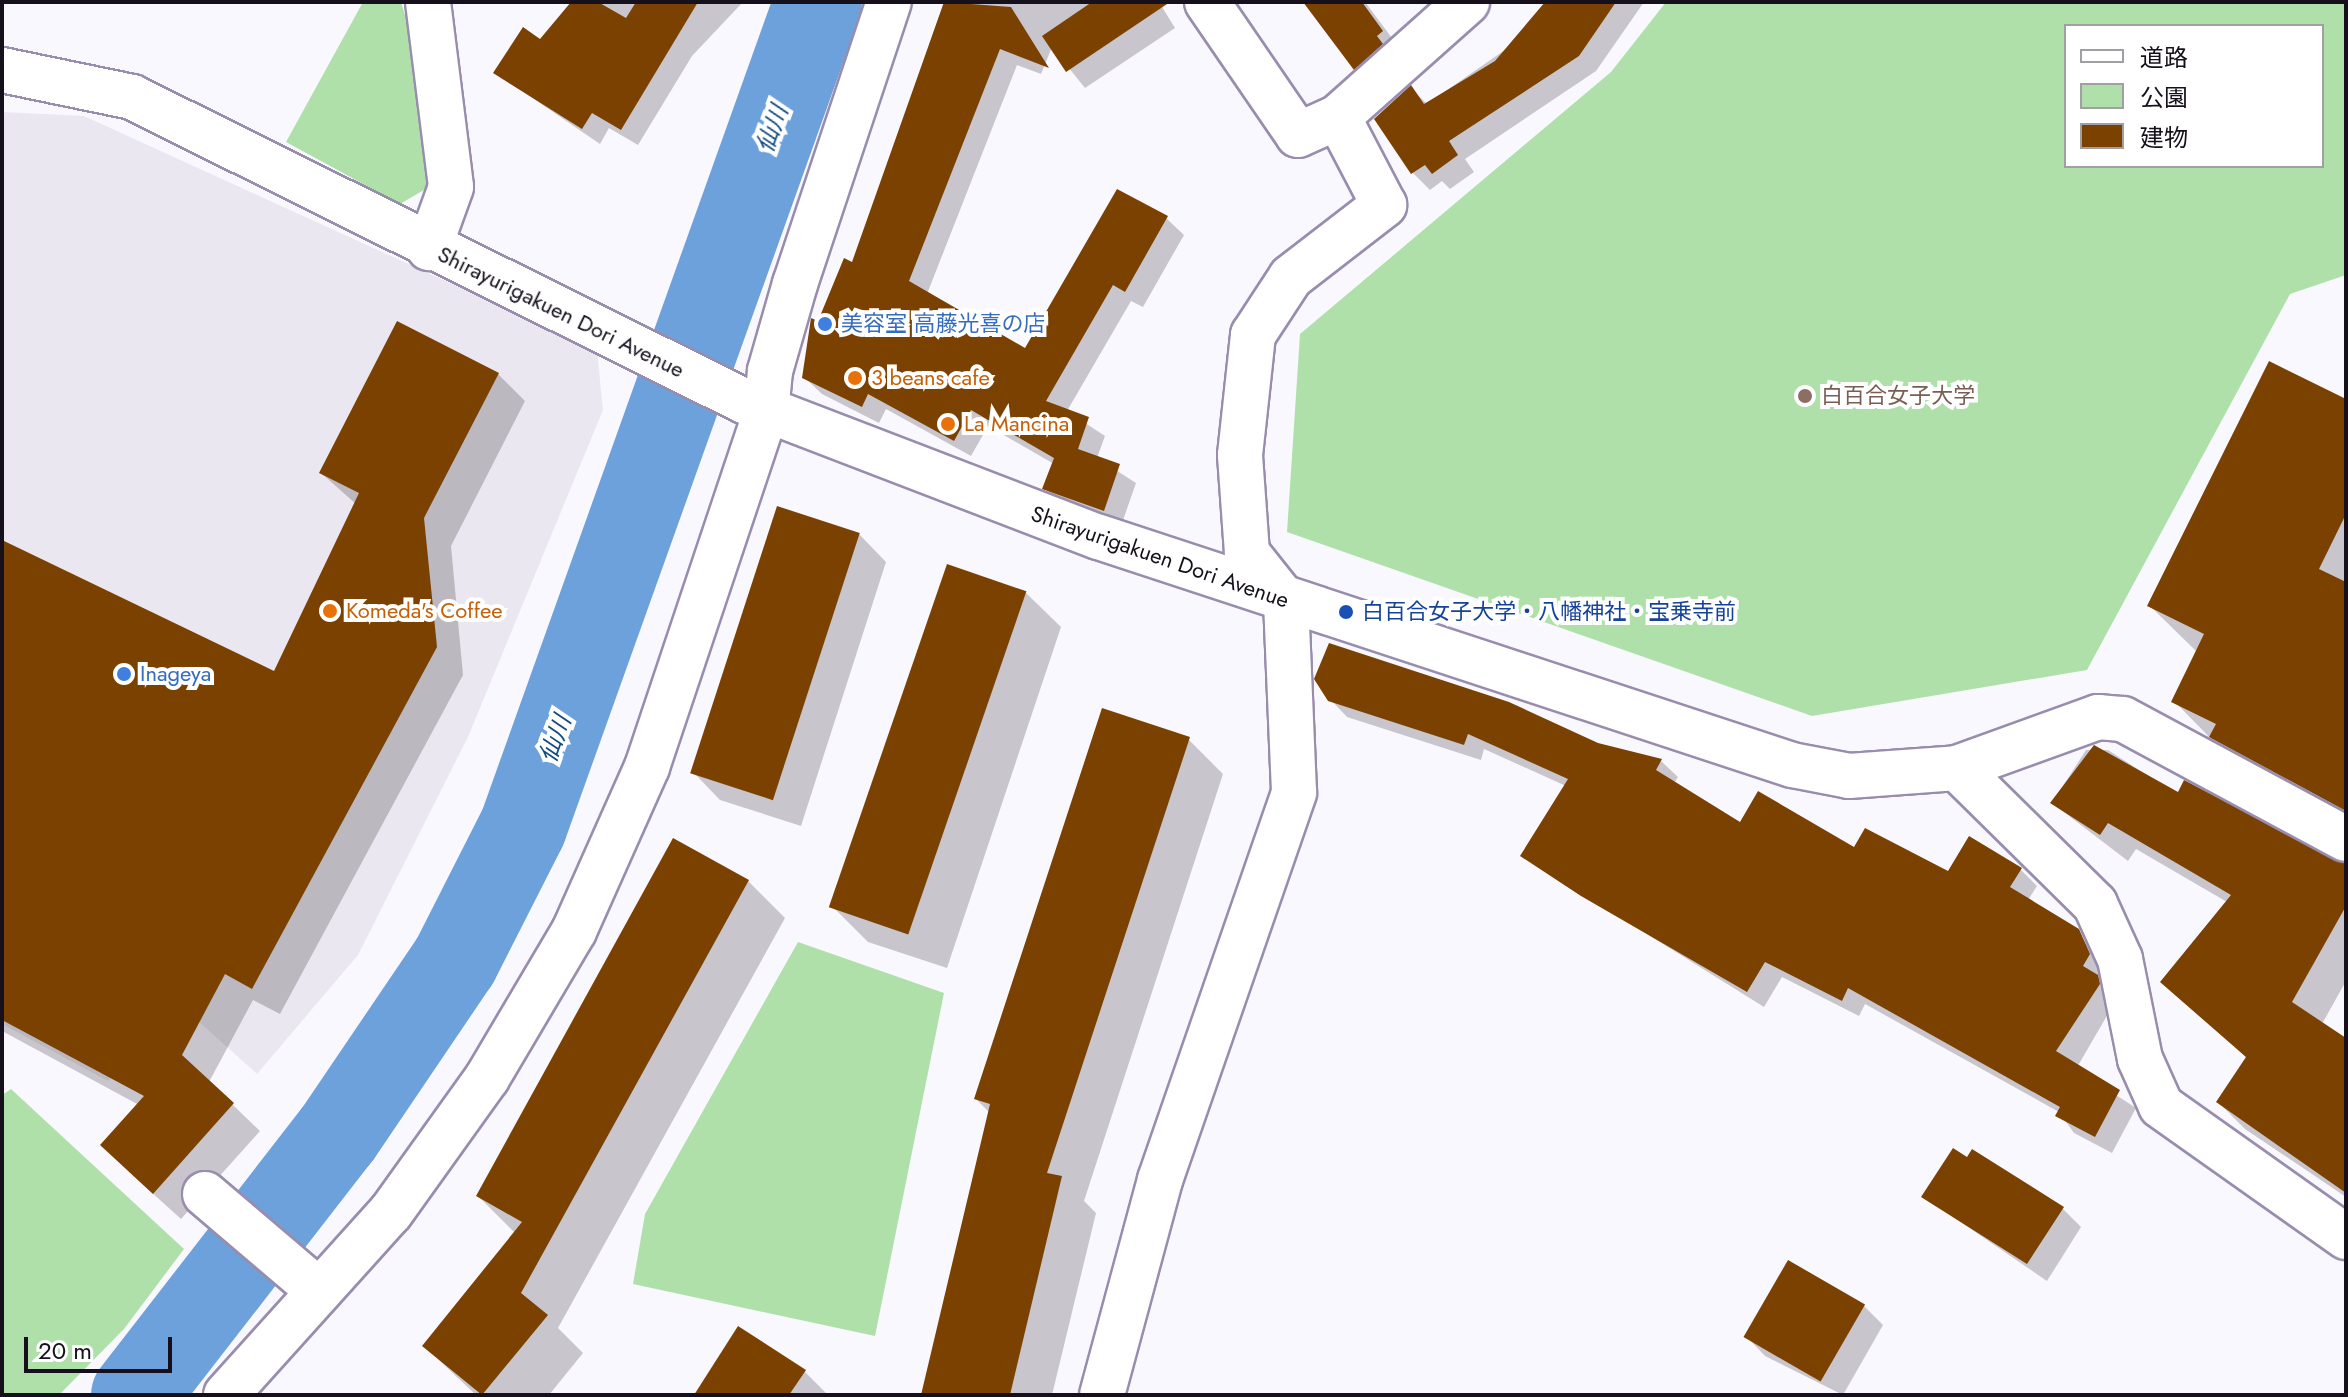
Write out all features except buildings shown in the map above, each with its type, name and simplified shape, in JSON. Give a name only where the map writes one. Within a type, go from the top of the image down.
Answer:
[{"type":"street","points":[[428,2],[451,187],[429,248]]},
{"type":"street","points":[[226,1395],[304,1279],[391,1212],[479,1090],[574,931],[647,767],[755,406],[889,2]]},
{"type":"street","points":[[1207,2],[1298,135],[1338,117],[1467,2]]},
{"type":"street","name":"Shirayurigakuen Dori Avenue","points":[[2,70],[132,97],[429,248],[755,406],[1286,602],[1792,765],[1849,776],[1957,768],[2098,717],[2123,719],[2346,839]]},
{"type":"street","points":[[1102,1395],[1160,1180],[1294,792],[1286,602],[1247,553],[1240,455],[1253,335],[1291,277],[1384,205],[1338,117]]},
{"type":"street","points":[[1957,768],[2095,904],[2120,959],[2140,1059],[2161,1106],[2346,1237]]},
{"type":"street","points":[[205,1194],[304,1279]]},
{"type":"shaded area","points":[[2,112],[84,116],[597,350],[603,410],[468,737],[358,955],[257,1074],[178,1003],[108,1081],[2,1024]]},
{"type":"green space","points":[[363,2],[401,2],[416,50],[429,187],[400,204],[286,142]]},
{"type":"green space","name":"白百合女子大学","points":[[1666,2],[2346,2],[2346,275],[2290,294],[2087,670],[1812,716],[1287,532],[1300,334],[1611,72]]},
{"type":"green space","points":[[798,942],[944,993],[875,1336],[633,1284],[645,1214]]},
{"type":"green space","points":[[11,1089],[184,1249],[124,1329],[59,1395],[2,1395],[2,1095]]},
{"type":"waterway","name":"仙川","points":[[135,1395],[337,1135],[455,961],[523,827],[818,2]]},
{"type":"place","name":"美容室 高藤光喜の店","points":[[825,324]]},
{"type":"place","name":"3 beans cafe","points":[[855,378]]},
{"type":"place","name":"白百合女子大学","points":[[1805,396]]},
{"type":"place","name":"La Mancina","points":[[948,424]]},
{"type":"place","name":"Komeda's Coffee","points":[[330,611]]},
{"type":"place","name":"白百合女子大学・八幡神社・宝乗寺前","points":[[1346,612]]},
{"type":"place","name":"Inageya","points":[[124,674]]}]
